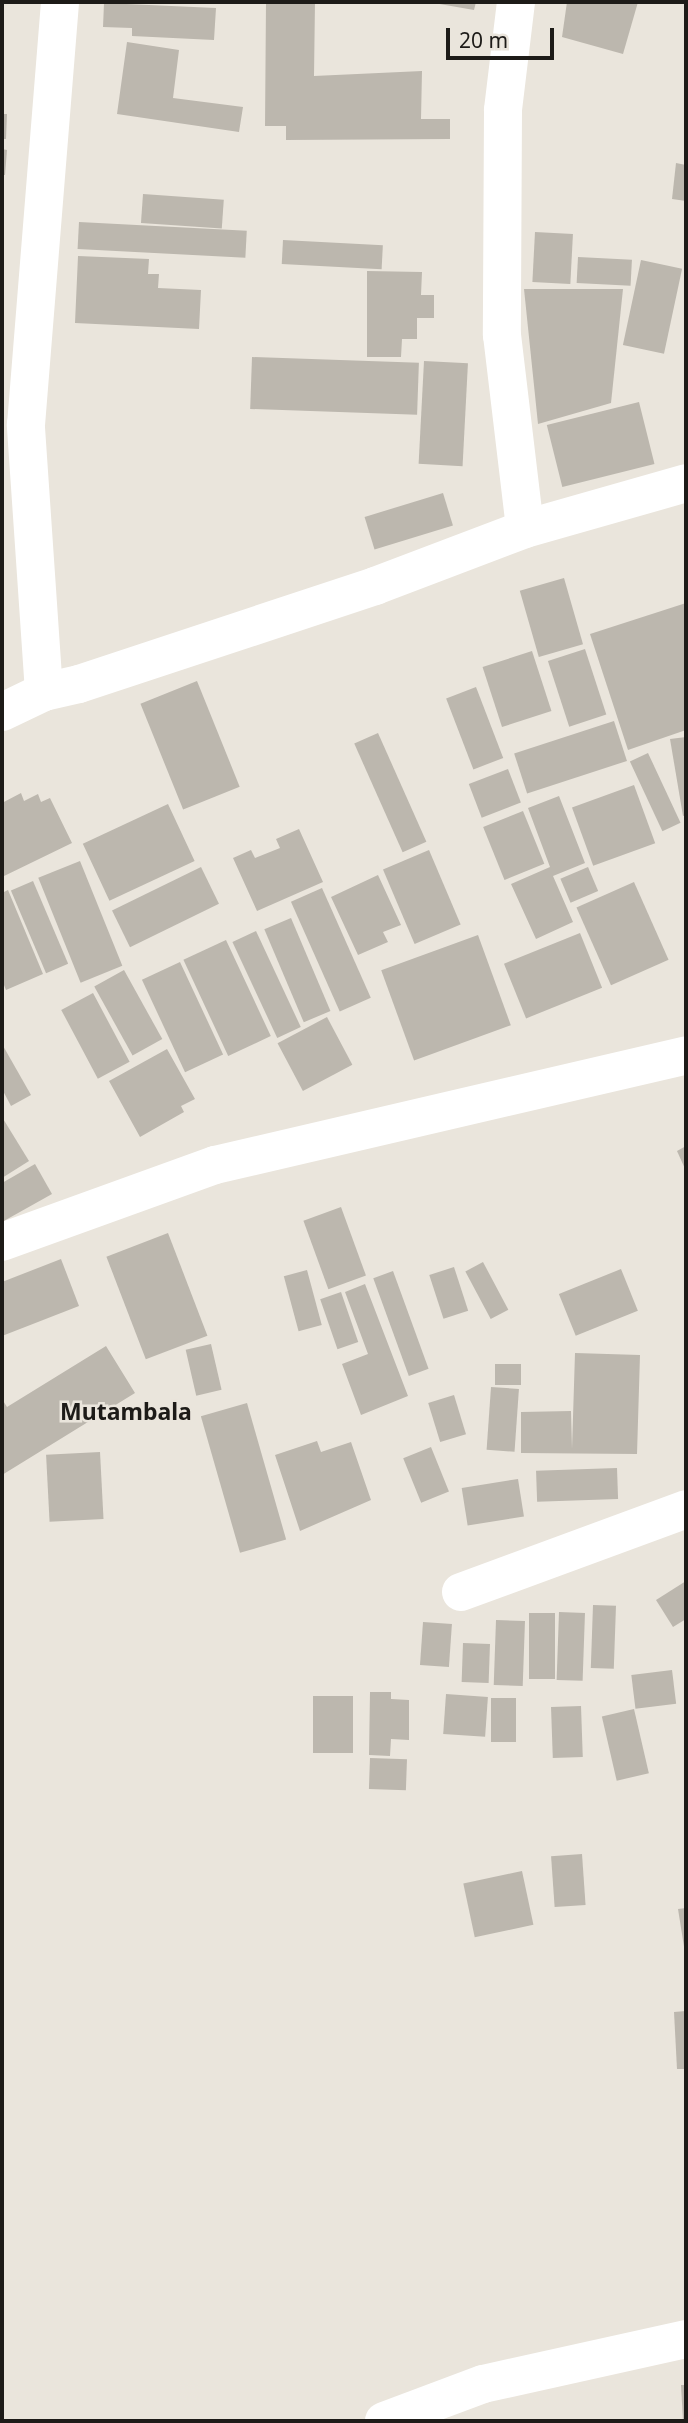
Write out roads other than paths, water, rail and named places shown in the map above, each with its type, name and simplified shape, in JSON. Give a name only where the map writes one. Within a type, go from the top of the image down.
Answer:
[{"type":"street","points":[[44,692],[26,425],[60,2]]},
{"type":"street","points":[[516,2],[503,110],[502,335],[525,528]]},
{"type":"street","points":[[2,712],[44,692],[79,684],[375,586],[525,528],[686,483]]},
{"type":"street","points":[[2,1242],[215,1165],[686,1055]]},
{"type":"street","points":[[461,1592],[686,1509]]},
{"type":"street","points":[[384,2421],[483,2384],[686,2339]]},
{"type":"district","name":"Mutambala","points":[[126,1411]]}]
